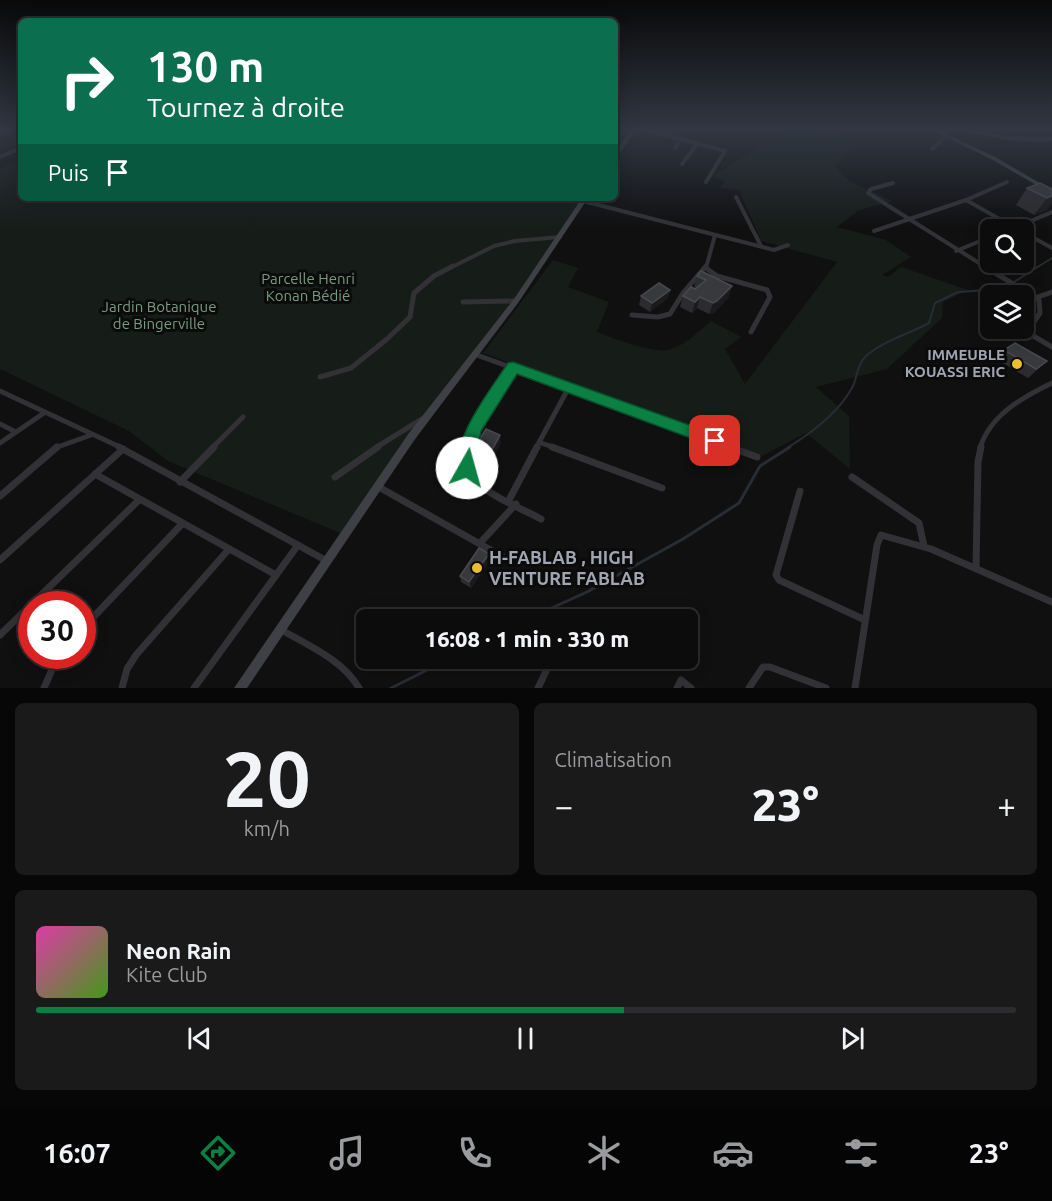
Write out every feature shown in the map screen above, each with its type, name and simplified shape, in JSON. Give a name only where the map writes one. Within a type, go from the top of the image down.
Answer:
[{"type":"street","points":[[706,182],[718,163]]},
{"type":"street","points":[[1001,163],[1052,192]]},
{"type":"street","points":[[874,231],[966,200],[1007,182]]},
{"type":"street","points":[[893,183],[871,189],[868,193],[956,251],[1035,298],[1042,306],[1041,313],[1034,322]]},
{"type":"street","points":[[736,197],[760,246]]},
{"type":"street","points":[[966,200],[1001,219]]},
{"type":"street","points":[[240,688],[377,486],[426,417],[516,301],[583,201]]},
{"type":"street","points":[[591,201],[760,246],[779,250],[788,244]]},
{"type":"street","points":[[1034,221],[1052,212]]},
{"type":"street","points":[[632,315],[658,317],[670,314],[683,293],[706,268],[715,235]]},
{"type":"street","points":[[320,377],[351,368],[387,339],[410,317],[414,294],[434,276],[494,246],[515,241],[560,237]]},
{"type":"street","points":[[1034,238],[1052,248]]},
{"type":"street","points":[[956,251],[980,241]]},
{"type":"street","points":[[706,268],[717,276],[761,286],[770,293],[751,332]]},
{"type":"street","points":[[1035,298],[1052,292]]},
{"type":"street","points":[[463,302],[516,301]]},
{"type":"street","points":[[1034,336],[1052,347]]},
{"type":"street","points":[[474,354],[757,457]]},
{"type":"street","points":[[513,367],[474,430],[467,460],[470,476],[542,519]]},
{"type":"street","points":[[976,568],[980,489],[977,464],[984,440],[998,417],[1034,389],[1052,382]]},
{"type":"street","points":[[480,543],[513,502],[568,387]]},
{"type":"street","points":[[0,391],[123,449],[327,561]]},
{"type":"street","points":[[0,443],[14,431],[44,413]]},
{"type":"street","points":[[180,482],[243,417]]},
{"type":"street","points":[[335,477],[368,453],[426,417]]},
{"type":"street","points":[[0,424],[14,431]]},
{"type":"street","points":[[0,496],[58,446],[91,435]]},
{"type":"street","points":[[541,443],[662,488]]},
{"type":"street","points":[[0,561],[123,449]]},
{"type":"street","points":[[95,474],[276,575]]},
{"type":"street","points":[[852,477],[919,523],[924,546]]},
{"type":"street","points":[[377,486],[503,557]]},
{"type":"street","points":[[800,491],[776,575],[778,580],[865,620]]},
{"type":"street","points":[[0,635],[139,500]]},
{"type":"street","points":[[96,614],[182,524]]},
{"type":"street","points":[[855,688],[877,545],[881,535],[924,546],[1052,602]]},
{"type":"street","points":[[194,688],[298,545]]},
{"type":"street","points":[[122,688],[127,669],[136,656],[229,549]]},
{"type":"street","points":[[280,629],[344,670],[357,683],[358,688]]},
{"type":"street","points":[[749,688],[763,667],[770,667],[826,688]]},
{"type":"street","points":[[44,688],[52,669]]},
{"type":"street","points":[[538,688],[548,669]]},
{"type":"street","points":[[677,688],[681,680],[692,688]]},
{"type":"green space","points":[[11,163],[18,163],[18,201],[584,201],[347,536],[168,461],[129,431],[0,369],[0,169]]},
{"type":"green space","points":[[734,163],[838,163],[835,167],[851,182],[893,201],[859,210],[837,227],[886,240],[911,257],[882,275],[888,277],[901,267],[968,290],[943,302],[942,318],[887,369],[816,387],[849,416],[850,469],[806,433],[762,456],[483,353],[553,260],[578,268],[568,287],[609,302],[597,332],[632,344],[661,350],[679,346],[711,321],[741,337],[725,349],[745,384],[837,262],[761,241],[739,190],[719,188],[725,182],[712,176]]},
{"type":"building","points":[[1040,183],[1052,189],[1052,196],[1047,198],[1027,188]]},
{"type":"building","points":[[701,271],[732,286],[713,303],[700,297],[695,302],[683,296],[691,287],[695,289],[706,280],[697,276]]},
{"type":"building","points":[[659,283],[670,290],[652,303],[641,296]]},
{"type":"building","points":[[1015,343],[1047,361],[1036,369],[1004,350]]},
{"type":"building","points":[[486,429],[500,435],[492,450],[477,444]]},
{"type":"building","points":[[479,548],[489,554],[469,582],[460,576]]},
{"type":"waterway","points":[[1036,268],[1052,258]]},
{"type":"waterway","points":[[787,448],[814,429],[839,406],[852,388],[861,363],[867,355],[889,341],[929,323],[935,303],[958,292],[1003,289],[1039,266]]},
{"type":"waterway","points":[[549,609],[587,592],[683,539],[739,503],[760,466],[790,447]]},
{"type":"waterway","points":[[391,688],[429,669]]},
{"type":"place","name":"IMMEUBLE KOUASSI ERIC","points":[[1017,364]]},
{"type":"place","name":"H-FABLAB , HIGH VENTURE FABLAB","points":[[477,568]]},
{"type":"route","points":[[467,468],[468,451],[474,430],[513,367],[715,441]]},
{"type":"park label","name":"Parcelle Henri Konan Bédié","points":[[308,288]]},
{"type":"park label","name":"Jardin Botanique de Bingerville","points":[[159,316]]}]
